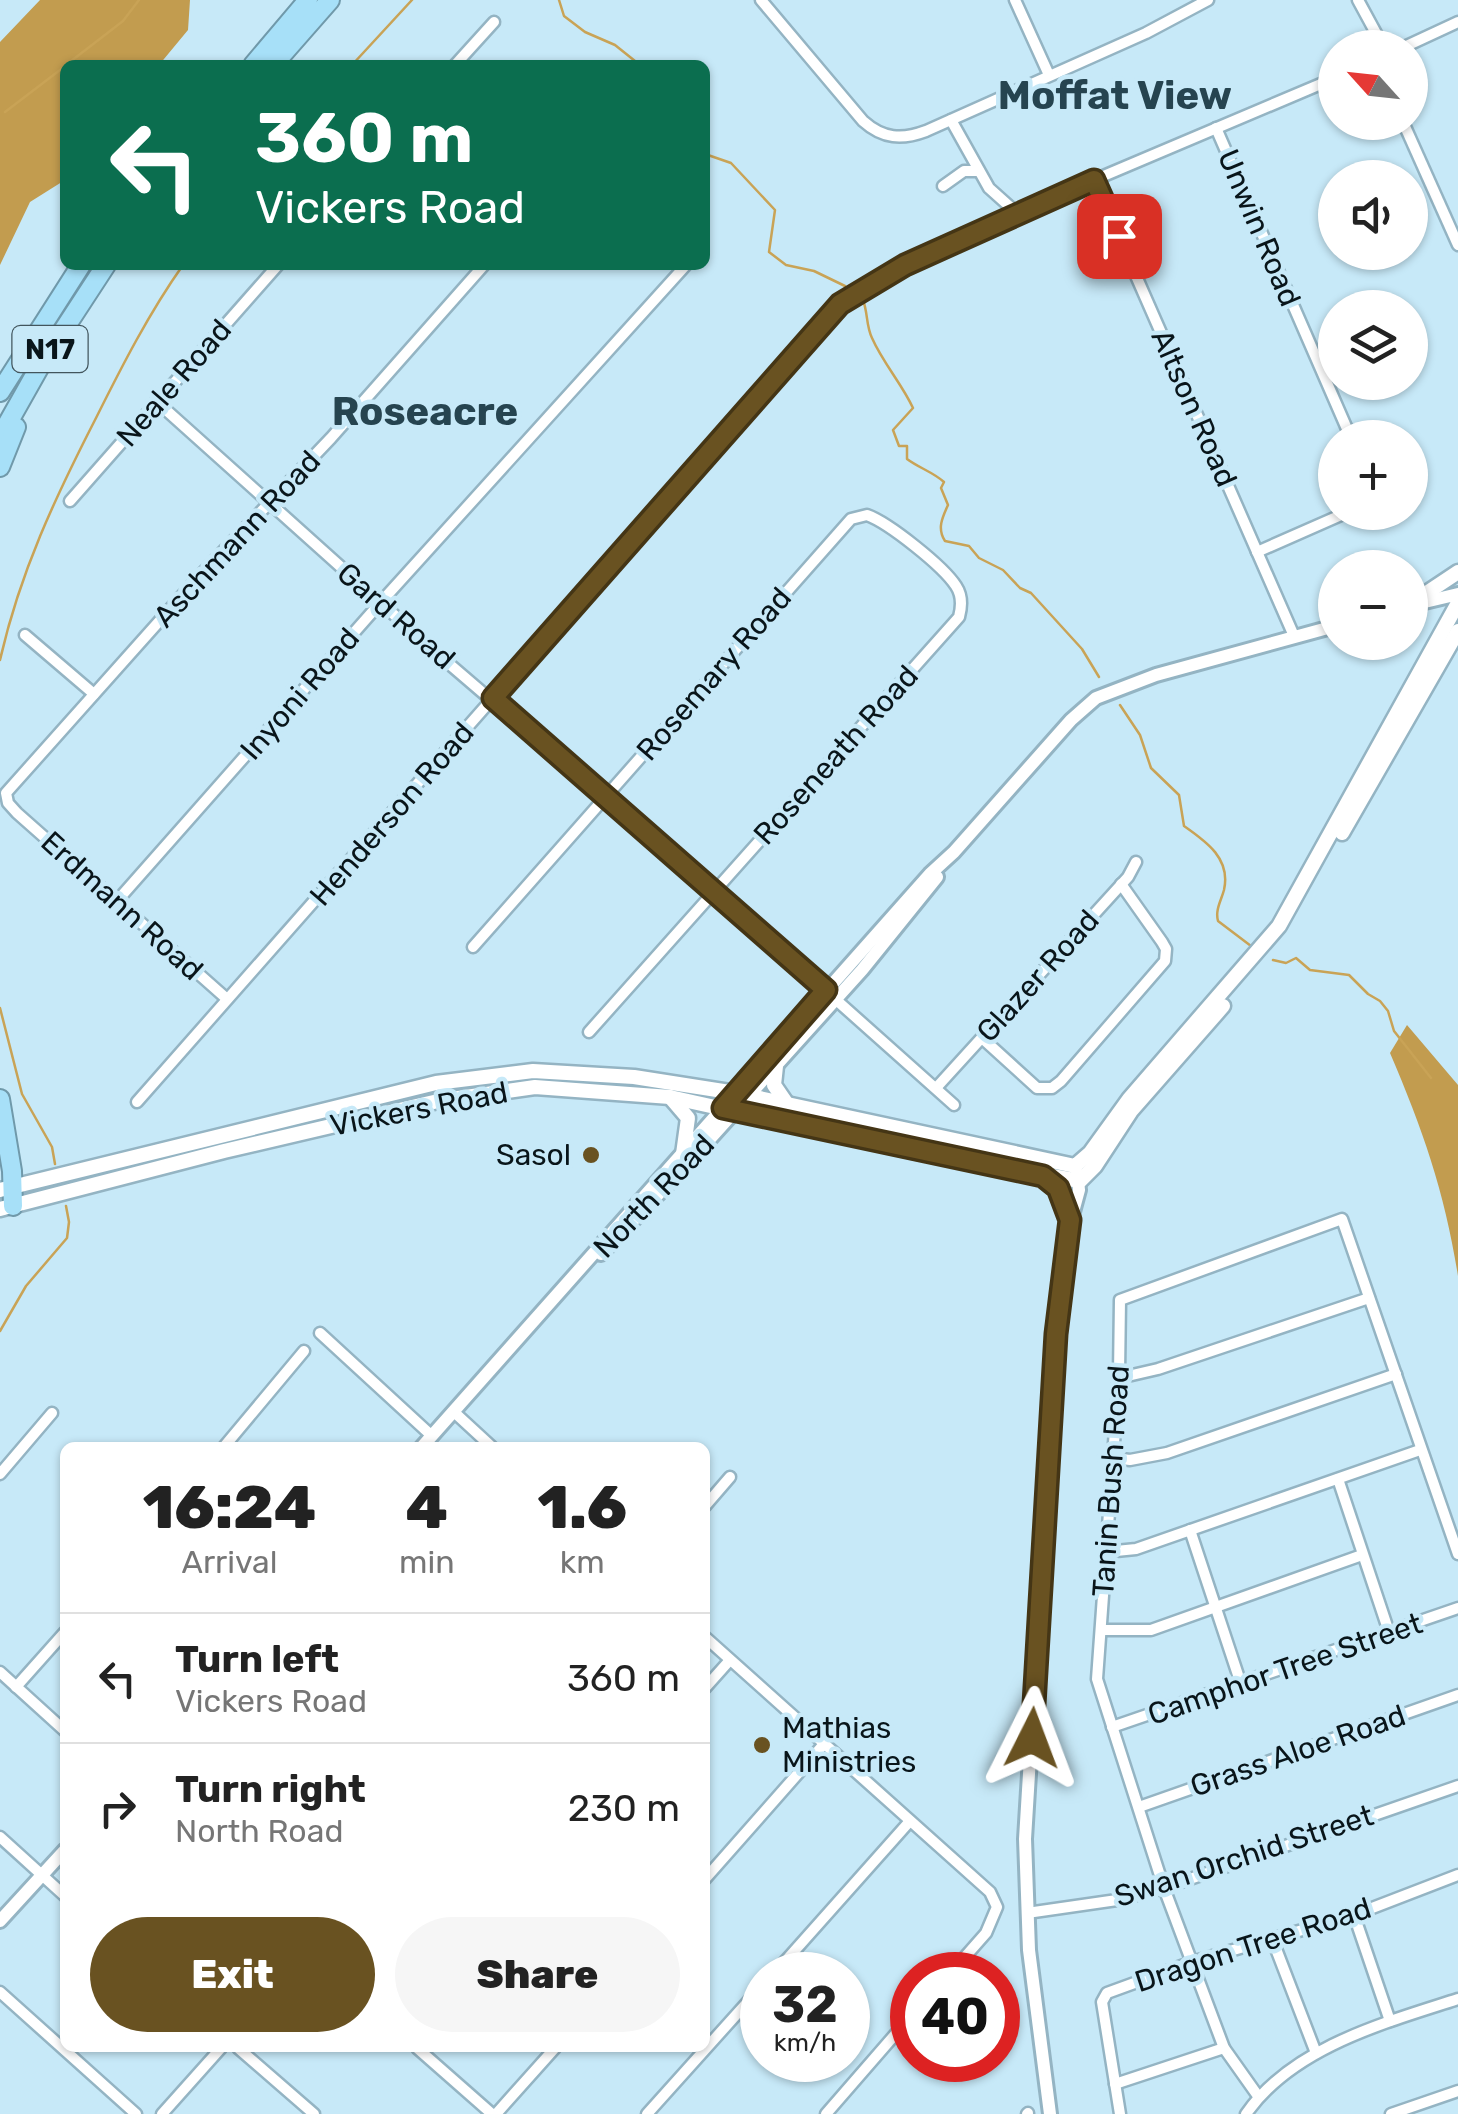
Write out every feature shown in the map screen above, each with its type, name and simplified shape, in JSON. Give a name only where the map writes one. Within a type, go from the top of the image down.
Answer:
[{"type":"highway","points":[[256,60],[308,0]]},
{"type":"highway","points":[[277,60],[330,0]]},
{"type":"highway","name":"N17","points":[[0,392],[77,270]]},
{"type":"highway","name":"N17","points":[[0,437],[40,366],[103,270]]},
{"type":"highway","points":[[0,373],[39,314],[66,284]]},
{"type":"highway","points":[[0,467],[40,366]]},
{"type":"highway","points":[[0,1099],[7,1198]]},
{"type":"main road","points":[[1428,592],[1458,572]]},
{"type":"main road","points":[[1387,743],[1458,603]]},
{"type":"main road","points":[[1077,1173],[1129,1100],[1268,941],[1458,630]]},
{"type":"main road","points":[[776,1066],[774,1085],[787,1104]]},
{"type":"main road","name":"Vickers Road","points":[[7,1198],[276,1120],[436,1082],[485,1074],[568,1071],[743,1094],[1077,1173]]},
{"type":"main road","name":"Vickers Road","points":[[7,1198],[474,1094],[542,1087],[670,1098],[1043,1176],[1077,1173]]},
{"type":"main road","points":[[670,1098],[688,1118],[682,1154]]},
{"type":"main road","points":[[1043,1176],[1058,1188],[1070,1220]]},
{"type":"street","points":[[761,0],[818,71],[874,131],[886,136],[910,136],[951,120],[1146,33],[1208,0]]},
{"type":"street","points":[[1015,0],[1049,76]]},
{"type":"street","points":[[1358,0],[1374,30]]},
{"type":"street","points":[[460,60],[494,22]]},
{"type":"street","points":[[1428,36],[1458,22]]},
{"type":"street","name":"Henderson Road","points":[[137,1102],[840,304],[905,265],[1318,85]]},
{"type":"street","points":[[951,120],[991,191],[1018,214]]},
{"type":"street","name":"Unwin Road","points":[[1216,128],[1343,420]]},
{"type":"street","points":[[1411,140],[1458,245]]},
{"type":"street","points":[[944,186],[964,171],[979,171]]},
{"type":"street","name":"Altson Road","points":[[1094,180],[1294,636]]},
{"type":"street","name":"Neale Road","points":[[70,501],[274,270]]},
{"type":"street","name":"Aschmann Road","points":[[17,813],[6,799],[9,787],[268,502],[332,438],[480,270]]},
{"type":"street","name":"Inyoni Road","points":[[117,902],[681,270]]},
{"type":"street","name":"Gard Road","points":[[156,401],[954,1105]]},
{"type":"street","name":"Roseneath Road","points":[[589,1032],[961,612],[956,586],[883,522],[868,514],[856,516],[836,534]]},
{"type":"street","points":[[1257,552],[1318,525]]},
{"type":"street","name":"Rosemary Road","points":[[473,947],[836,534]]},
{"type":"street","points":[[1428,600],[1458,594]]},
{"type":"street","name":"North Road","points":[[426,1442],[587,1264],[626,1228],[831,994],[922,898],[954,852],[1070,720],[1096,698],[1156,675],[1318,630]]},
{"type":"street","points":[[24,635],[94,694]]},
{"type":"street","name":"Erdmann Road","points":[[17,813],[228,999]]},
{"type":"street","name":"Glazer Road","points":[[936,1088],[1122,884],[1136,862]]},
{"type":"street","points":[[982,1038],[1037,1088],[1052,1088],[1061,1080],[1165,962],[1166,949],[1122,884]]},
{"type":"street","name":"North Road","points":[[743,1094],[776,1066],[831,994]]},
{"type":"street","name":"North Road","points":[[587,1264],[606,1235],[729,1110]]},
{"type":"street","points":[[1050,2114],[1027,1912],[1025,1839],[1058,1301],[1077,1173]]},
{"type":"street","name":"Tanin Bush Road","points":[[1258,2096],[1224,2048],[1164,1888],[1097,1680],[1120,1374],[1120,1300],[1342,1219],[1369,1298]]},
{"type":"street","points":[[1120,1374],[1132,1376],[1158,1369],[1369,1298],[1458,1554]]},
{"type":"street","points":[[320,1333],[432,1436]]},
{"type":"street","points":[[228,1442],[304,1351]]},
{"type":"street","points":[[1112,1458],[1130,1460],[1168,1453],[1396,1374]]},
{"type":"street","points":[[454,1412],[486,1442]]},
{"type":"street","points":[[0,1474],[52,1414]]},
{"type":"street","points":[[1106,1552],[1136,1549],[1420,1450]]},
{"type":"street","points":[[710,1500],[730,1477]]},
{"type":"street","points":[[1338,1479],[1389,1632]]},
{"type":"street","points":[[1190,1530],[1241,1684]]},
{"type":"street","points":[[1101,1630],[1150,1630],[1362,1555]]},
{"type":"street","name":"Camphor Tree Street","points":[[1112,1727],[1458,1608]]},
{"type":"street","points":[[16,1687],[60,1638]]},
{"type":"street","points":[[710,1642],[990,1892],[996,1903],[994,1918],[969,1952]]},
{"type":"street","points":[[710,1682],[730,1660]]},
{"type":"street","points":[[0,1672],[60,1727]]},
{"type":"street","name":"Grass Aloe Road","points":[[1139,1807],[1458,1694]]},
{"type":"street","points":[[710,1874],[824,1744]]},
{"type":"street","name":"Swan Orchid Street","points":[[1027,1912],[1117,1900],[1164,1888],[1458,1786]]},
{"type":"street","points":[[793,1952],[910,1821]]},
{"type":"street","points":[[0,1837],[60,1891]]},
{"type":"street","points":[[0,1921],[60,1855]]},
{"type":"street","name":"Dragon Tree Road","points":[[1120,2114],[1102,2002],[1108,1993],[1192,1962],[1354,1915],[1458,1875]]},
{"type":"street","points":[[1354,1915],[1390,2021]]},
{"type":"street","points":[[1273,1941],[1316,2053]]},
{"type":"street","points":[[0,1992],[60,2046]]},
{"type":"street","points":[[1246,2114],[1258,2096],[1316,2053],[1390,2021],[1458,1998]]},
{"type":"street","points":[[710,2044],[740,2010]]},
{"type":"street","points":[[826,2114],[890,2040]]},
{"type":"street","points":[[1114,2084],[1224,2048]]},
{"type":"street","points":[[67,2052],[136,2114]]},
{"type":"street","points":[[162,2114],[217,2052]]},
{"type":"street","points":[[243,2052],[314,2114]]},
{"type":"street","points":[[421,2052],[494,2114],[551,2052]]},
{"type":"street","points":[[647,2114],[703,2052]]},
{"type":"street","points":[[1391,2114],[1458,2091]]},
{"type":"shaded area","points":[[40,0],[190,0],[188,30],[163,60],[60,60],[60,183],[30,202],[0,265],[0,42]]},
{"type":"shaded area","points":[[1407,1025],[1458,1085],[1458,1276],[1432,1162],[1390,1053]]},
{"type":"waterway","points":[[72,60],[123,21],[139,0]]},
{"type":"waterway","points":[[357,60],[412,0]]},
{"type":"waterway","points":[[559,0],[564,16],[634,60]]},
{"type":"waterway","points":[[5,112],[60,70]]},
{"type":"waterway","points":[[710,156],[731,163],[775,210],[769,252],[786,265],[814,271],[845,286]]},
{"type":"waterway","points":[[0,660],[28,566],[53,507],[126,359],[180,270]]},
{"type":"waterway","points":[[863,300],[872,338],[913,408],[893,430],[899,446],[907,446],[907,459],[944,482],[941,488],[948,505],[941,528],[945,541],[969,546],[979,558],[1003,570],[1020,588],[1031,593],[1082,649],[1099,677]]},
{"type":"waterway","points":[[1120,705],[1140,735],[1151,768],[1179,795],[1184,826],[1209,845],[1220,860],[1225,879],[1218,921],[1251,946]]},
{"type":"waterway","points":[[1273,960],[1286,963],[1296,958],[1310,970],[1349,975],[1388,1011],[1394,1031],[1431,1078]]},
{"type":"waterway","points":[[0,1008],[22,1094],[52,1147],[55,1164]]},
{"type":"waterway","points":[[0,1331],[26,1286],[67,1238],[66,1206]]},
{"type":"place","name":"Sasol","points":[[591,1155]]},
{"type":"place","name":"Mathias Ministries","points":[[762,1745]]},
{"type":"district","name":"Moffat View","points":[[1115,95]]},
{"type":"district","name":"Roseacre","points":[[425,411]]},
{"type":"route","points":[[1032,1738],[1056,1334],[1070,1220],[1064,1196],[1043,1176],[723,1108],[826,990],[493,698],[840,304],[905,265],[1094,180],[1119,236]]}]
